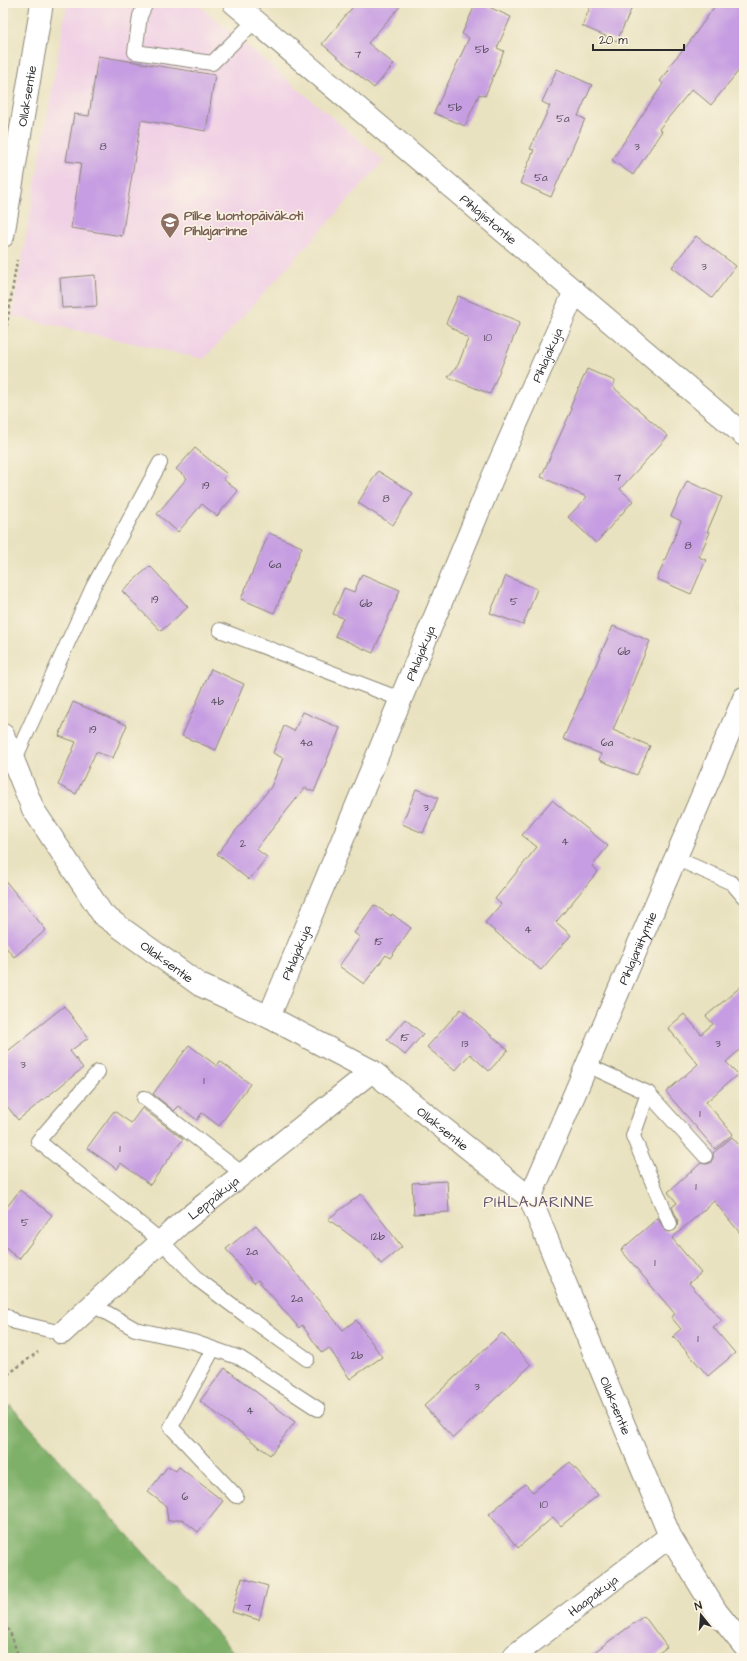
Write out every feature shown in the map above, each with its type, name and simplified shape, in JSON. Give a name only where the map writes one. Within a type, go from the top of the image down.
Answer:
[{"type":"street","name":"Ollaksentie","points":[[3,236],[42,3]]},
{"type":"street","name":"Pihlajistontie","points":[[234,3],[744,435]]},
{"type":"street","name":"Pihlajakuja","points":[[269,1017],[492,478],[574,291]]},
{"type":"street","name":"Pihlajaniityntie","points":[[530,1198],[744,698]]},
{"type":"street","name":"Ollaksentie","points":[[3,735],[33,809],[103,915],[200,985],[269,1017],[372,1071],[530,1198],[670,1536],[716,1611],[744,1646]]},
{"type":"street","name":"Leppäkuja","points":[[62,1333],[93,1306],[180,1224],[372,1071]]},
{"type":"street","name":"Haapakuja","points":[[515,1655],[670,1536]]},
{"type":"lane","points":[[146,3],[140,16],[135,52],[212,63],[255,21]]},
{"type":"lane","points":[[14,761],[93,587],[160,463]]},
{"type":"lane","points":[[220,630],[400,699]]},
{"type":"lane","points":[[675,858],[732,883],[744,897]]},
{"type":"lane","points":[[587,1065],[648,1093],[705,1156]]},
{"type":"lane","points":[[98,1072],[38,1141],[161,1241],[200,1280],[248,1317],[308,1359]]},
{"type":"lane","points":[[648,1093],[633,1136],[670,1224]]},
{"type":"lane","points":[[144,1098],[243,1174]]},
{"type":"lane","points":[[93,1306],[135,1330],[194,1342],[240,1358],[318,1409]]},
{"type":"lane","points":[[3,1314],[15,1322],[62,1333]]},
{"type":"lane","points":[[213,1349],[171,1426],[236,1496]]},
{"type":"path","points":[[3,1378],[62,1333]]},
{"type":"path","points":[[3,1624],[10,1632],[19,1658]]},
{"type":"shaded area","name":"Pilke luontopäiväkoti Pihlajarinne","points":[[67,3],[196,3],[384,161],[204,359],[12,316]]},
{"type":"green space","points":[[10,1405],[239,1658],[5,1658],[3,1646],[3,1599],[8,1558],[3,1506],[3,1418]]},
{"type":"building","points":[[356,3],[403,3],[368,43],[394,64],[374,88],[322,44]]},
{"type":"building","points":[[476,3],[480,3],[511,17],[497,48],[504,51],[485,96],[479,94],[465,126],[434,113],[469,38],[462,34]]},
{"type":"building","points":[[592,3],[634,3],[617,41],[582,26]]},
{"type":"building","points":[[717,3],[744,3],[744,64],[711,105],[692,89],[659,129],[662,131],[633,175],[612,160],[663,84],[660,81],[669,70],[667,68],[688,44]]},
{"type":"building","points":[[98,56],[215,75],[206,131],[141,120],[122,236],[71,228],[81,163],[66,161],[74,114],[89,116]]},
{"type":"building","points":[[557,69],[592,85],[578,116],[585,119],[551,197],[520,183],[534,150],[530,149],[550,106],[542,102]]},
{"type":"building","points":[[696,236],[736,266],[712,298],[672,267]]},
{"type":"building","points":[[95,275],[97,306],[62,308],[60,278]]},
{"type":"building","points":[[458,296],[520,322],[490,394],[448,377],[458,365],[468,339],[446,323]]},
{"type":"building","points":[[587,369],[615,381],[613,387],[668,436],[620,489],[633,501],[596,543],[568,517],[587,497],[541,477],[572,409],[570,408]]},
{"type":"building","points":[[195,448],[227,474],[223,479],[238,491],[217,516],[202,504],[178,532],[157,514],[187,478],[176,469]]},
{"type":"building","points":[[378,471],[413,493],[393,525],[358,503]]},
{"type":"building","points":[[687,481],[722,497],[707,532],[710,532],[699,557],[706,560],[691,594],[657,579],[681,521],[671,516]]},
{"type":"building","points":[[269,533],[302,547],[274,613],[241,599]]},
{"type":"building","points":[[150,566],[188,607],[161,631],[122,591]]},
{"type":"building","points":[[362,574],[400,590],[373,653],[335,636],[343,618],[333,614],[344,588],[354,592]]},
{"type":"building","points":[[506,576],[537,589],[523,625],[490,613]]},
{"type":"building","points":[[613,626],[650,641],[613,730],[650,746],[637,775],[599,760],[601,754],[563,739]]},
{"type":"building","points":[[211,669],[244,684],[216,750],[182,736]]},
{"type":"building","points":[[73,702],[127,725],[113,758],[96,752],[76,794],[58,785],[76,742],[59,736]]},
{"type":"building","points":[[303,712],[340,728],[314,792],[305,788],[256,849],[267,857],[249,880],[217,854],[271,787],[283,758],[273,753],[284,726],[294,731]]},
{"type":"building","points":[[416,789],[438,798],[423,833],[402,824]]},
{"type":"building","points":[[552,800],[608,846],[592,866],[598,871],[556,922],[571,935],[541,970],[485,923],[501,904],[495,899],[537,847],[522,835]]},
{"type":"building","points":[[3,878],[46,930],[14,957],[3,944]]},
{"type":"building","points":[[374,905],[391,916],[392,914],[411,928],[390,958],[386,955],[364,984],[339,966],[360,937],[354,933]]},
{"type":"building","points":[[744,984],[744,1046],[726,1062],[738,1074],[706,1102],[733,1134],[715,1149],[666,1092],[698,1064],[668,1028],[684,1014],[701,1034],[713,1024],[706,1016]]},
{"type":"building","points":[[64,1006],[88,1038],[70,1051],[83,1068],[18,1120],[3,1101],[3,1055]]},
{"type":"building","points":[[461,1009],[508,1050],[489,1071],[470,1054],[455,1071],[427,1047]]},
{"type":"building","points":[[405,1019],[423,1034],[405,1055],[387,1040]]},
{"type":"building","points":[[189,1045],[217,1066],[220,1061],[250,1084],[219,1126],[202,1113],[197,1120],[179,1106],[174,1111],[153,1094]]},
{"type":"building","points":[[142,1108],[183,1139],[150,1185],[121,1163],[117,1169],[87,1148],[114,1111],[131,1123]]},
{"type":"building","points":[[732,1137],[744,1151],[744,1238],[714,1201],[672,1238],[701,1273],[689,1283],[722,1321],[713,1327],[735,1353],[708,1376],[673,1336],[681,1329],[671,1317],[675,1314],[621,1250],[658,1218],[665,1231],[669,1232],[676,1229],[678,1221],[672,1207],[677,1203],[668,1192],[701,1163],[710,1163],[713,1158],[713,1153]]},
{"type":"building","points":[[447,1181],[449,1212],[414,1214],[412,1183]]},
{"type":"building","points":[[20,1190],[52,1215],[19,1259],[3,1246],[3,1212]]},
{"type":"building","points":[[361,1194],[402,1247],[381,1264],[370,1250],[328,1219]]},
{"type":"building","points":[[256,1225],[343,1330],[356,1320],[382,1357],[350,1379],[329,1348],[322,1353],[302,1325],[299,1328],[258,1280],[254,1283],[226,1249]]},
{"type":"building","points":[[502,1333],[531,1365],[453,1438],[424,1406]]},
{"type":"building","points":[[225,1368],[295,1422],[270,1455],[200,1401]]},
{"type":"building","points":[[570,1462],[598,1495],[561,1526],[553,1517],[518,1548],[489,1514],[525,1484],[533,1492]]},
{"type":"building","points":[[168,1466],[176,1471],[179,1467],[223,1501],[198,1532],[182,1519],[168,1521],[166,1506],[148,1492]]},
{"type":"building","points":[[242,1578],[268,1586],[259,1620],[232,1612]]},
{"type":"building","points":[[644,1616],[667,1647],[652,1658],[586,1658]]},
{"type":"place","name":"Pilke luontopäiväkoti Pihlajarinne","points":[[170,239]]},
{"type":"district","name":"PIHLAJARINNE","points":[[539,1202]]}]
